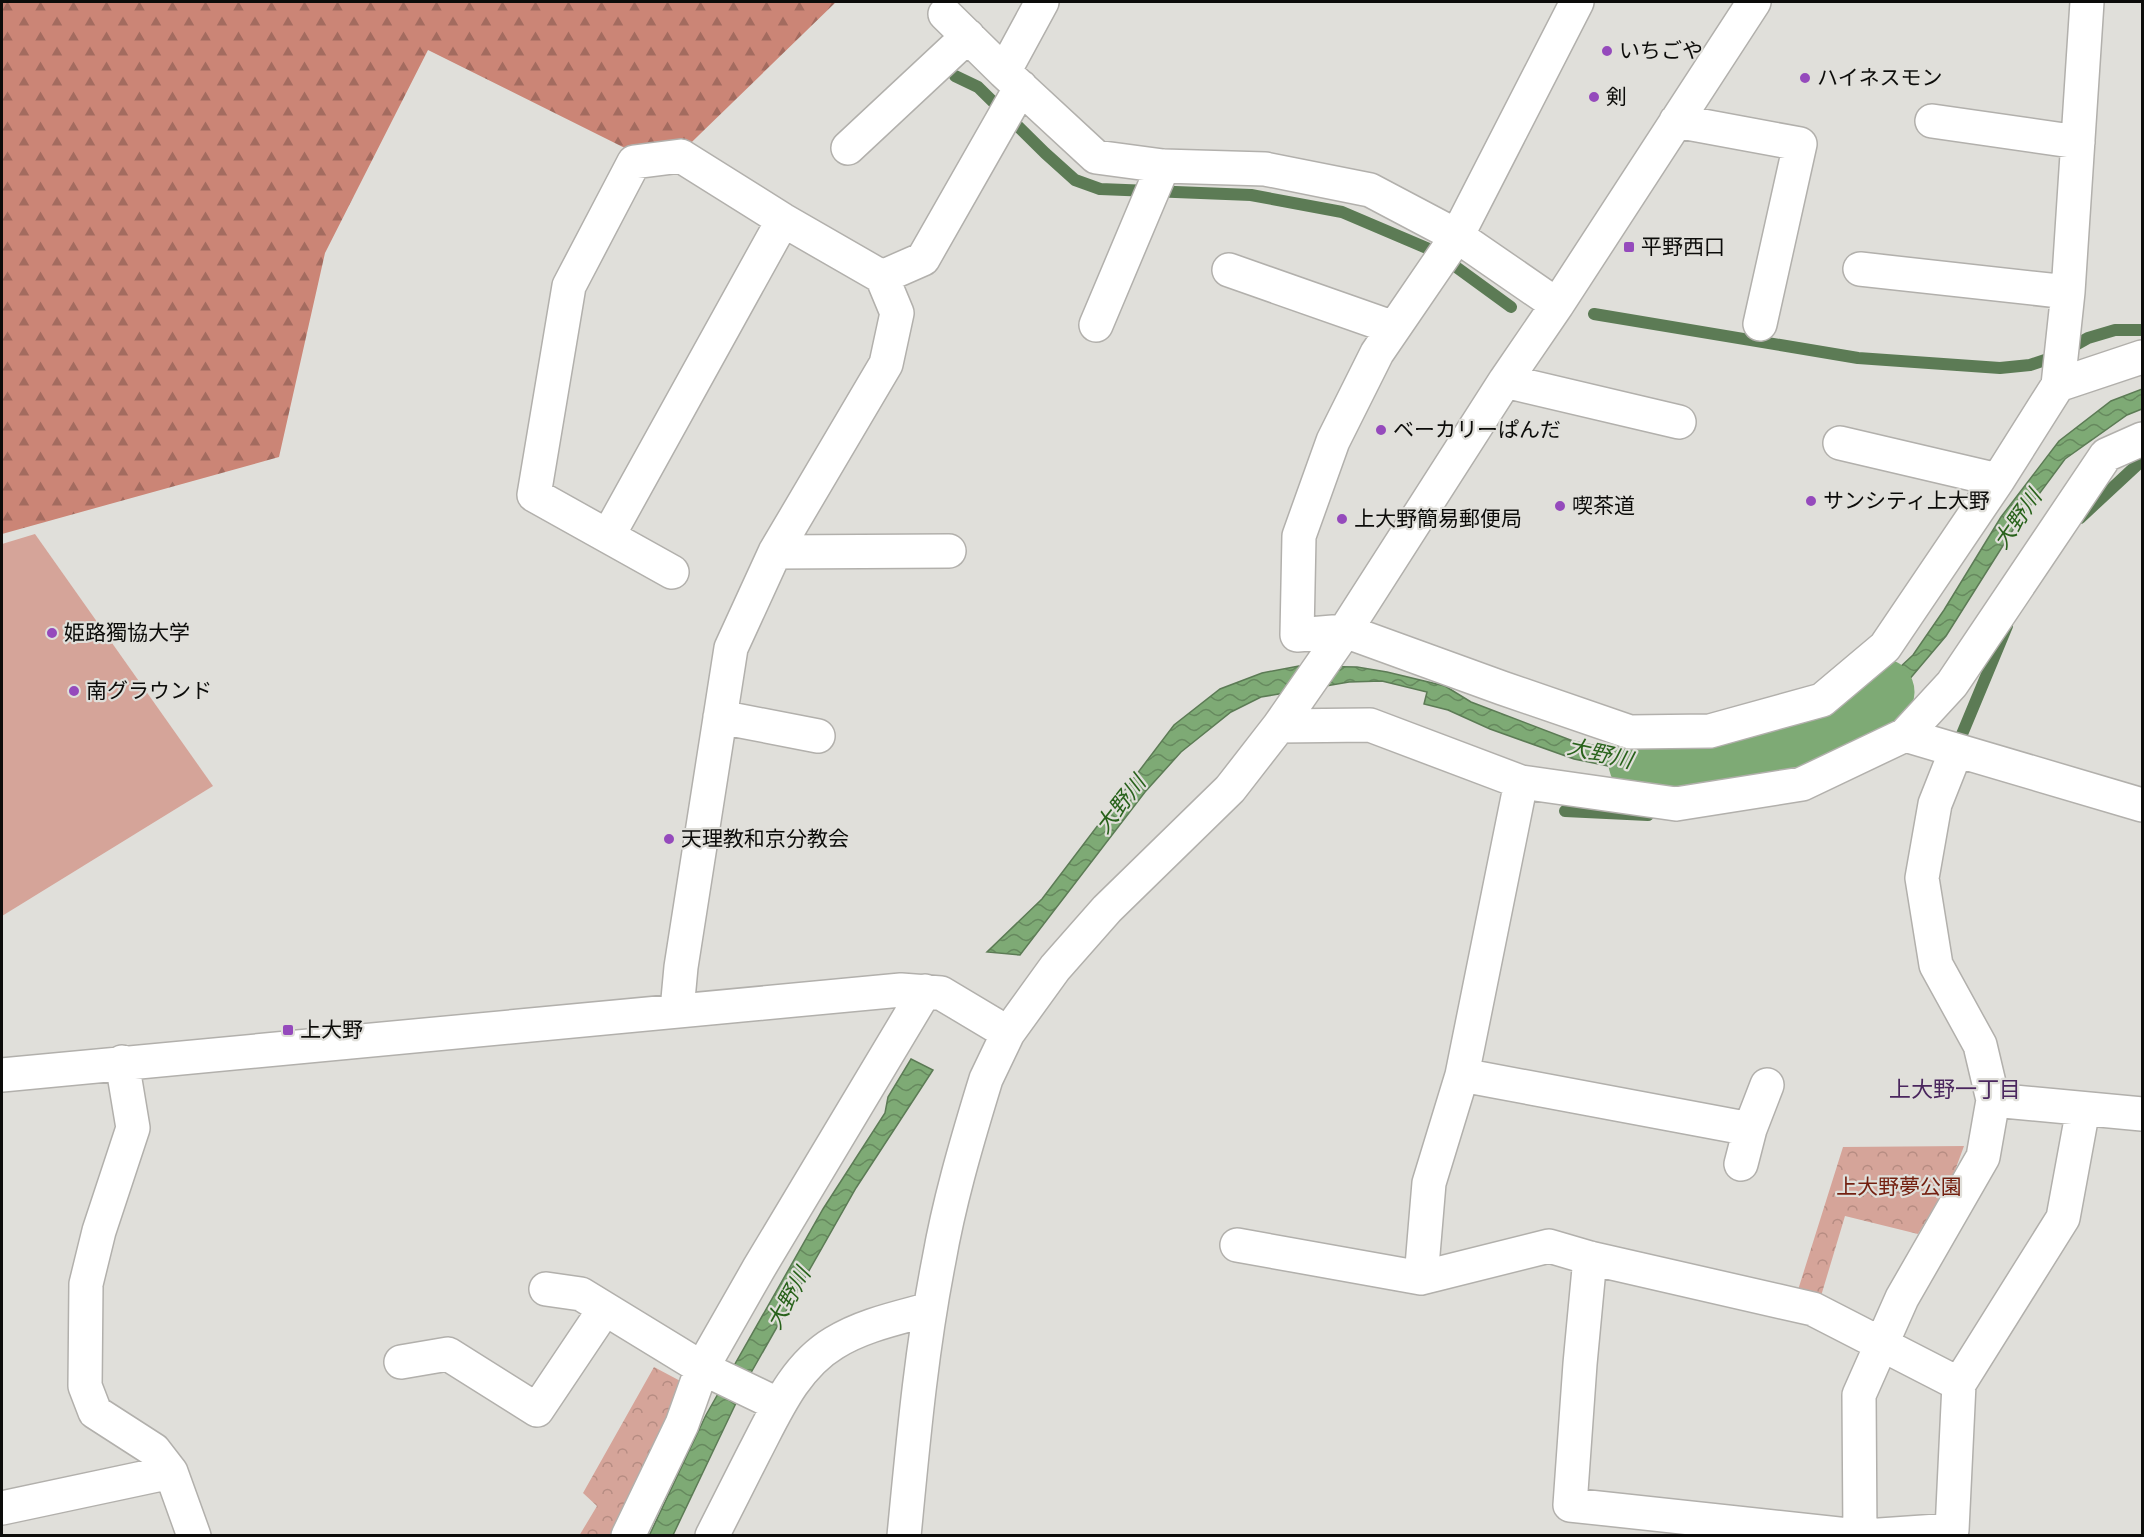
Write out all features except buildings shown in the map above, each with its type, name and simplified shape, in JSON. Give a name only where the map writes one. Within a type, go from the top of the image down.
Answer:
[{"type":"street","points":[[882,277],[923,260],[1012,79],[1042,2]]},
{"type":"street","points":[[1577,2],[1457,236],[1377,353],[1333,441],[1299,536],[1297,635],[1345,631],[1630,732],[1710,731],[1822,700],[1885,647],[1998,480],[2058,385],[2068,292],[2087,2]]},
{"type":"street","points":[[904,1536],[921,1370],[939,1257],[986,1079],[1008,1033],[1055,968],[1107,909],[1230,789],[1279,726],[1345,631],[1505,381],[1754,2]]},
{"type":"street","points":[[848,148],[956,25],[1095,157],[1163,166],[1265,169],[1370,190],[1457,236],[1557,305]]},
{"type":"street","points":[[1676,121],[1800,144],[1760,324]]},
{"type":"street","points":[[1932,121],[2078,142]]},
{"type":"street","points":[[672,572],[534,495],[569,286],[634,162],[681,156],[783,220],[882,277],[897,314],[886,364],[775,552],[731,648],[676,1010]]},
{"type":"street","points":[[1096,325],[1163,166]]},
{"type":"street","points":[[608,536],[783,220]]},
{"type":"street","points":[[1860,269],[2068,292]]},
{"type":"street","points":[[1229,270],[1395,328]]},
{"type":"street","points":[[2058,385],[2142,357]]},
{"type":"street","points":[[1505,381],[1679,422]]},
{"type":"street","points":[[1279,726],[1370,725],[1521,782],[1676,804],[1802,784],[1905,735],[1952,684],[2106,455],[2142,439]]},
{"type":"street","points":[[1840,443],[1998,480]]},
{"type":"street","points":[[775,552],[949,551]]},
{"type":"street","points":[[720,717],[819,736]]},
{"type":"street","points":[[1905,735],[2142,805]]},
{"type":"street","points":[[1590,1258],[1570,1505],[1858,1536],[1859,1395],[1902,1298],[1983,1157],[1993,1100],[1980,1045],[1936,965],[1922,878],[1935,804],[1956,751]]},
{"type":"street","points":[[1421,1278],[1429,1183],[1462,1075],[1521,782]]},
{"type":"street","points":[[2,1075],[901,990],[941,993],[1008,1033]]},
{"type":"street","points":[[628,1536],[682,1424],[702,1368],[759,1268],[925,991]]},
{"type":"street","points":[[122,1062],[133,1128],[99,1232],[86,1284],[85,1386],[95,1412],[154,1450],[171,1472],[194,1536]]},
{"type":"street","points":[[1462,1075],[1750,1129]]},
{"type":"street","points":[[1741,1164],[1750,1129],[1767,1085]]},
{"type":"street","points":[[1993,1100],[2142,1114]]},
{"type":"street","points":[[1865,1536],[1953,1530],[1959,1384],[2063,1218],[2083,1109]]},
{"type":"street","points":[[1237,1245],[1421,1278],[1549,1246],[1590,1258],[1813,1309],[1959,1384]]},
{"type":"street","points":[[546,1289],[581,1294],[702,1368],[779,1405]]},
{"type":"street","points":[[712,1536],[779,1405],[797,1378],[817,1355],[834,1342],[879,1324],[930,1309]]},
{"type":"street","points":[[401,1362],[448,1354],[537,1410],[604,1310]]},
{"type":"street","points":[[2,1508],[171,1472]]},
{"type":"green space","points":[[2,2],[836,2],[665,168],[428,50],[325,253],[279,457],[2,534]]},
{"type":"green space","name":"南グラウンド","points":[[35,534],[213,786],[2,916],[2,544]]},
{"type":"green space","name":"上大野夢公園","points":[[1964,1146],[1953,1176],[1918,1234],[1845,1216],[1821,1296],[1798,1290],[1843,1147]]},
{"type":"green space","points":[[654,1367],[686,1384],[612,1535],[579,1536],[597,1506],[583,1493]]},
{"type":"water","points":[[2142,389],[2142,409],[2127,415],[2065,459],[2016,525],[1946,636],[1897,694],[1865,720],[1838,735],[1777,759],[1738,770],[1688,776],[1652,775],[1574,759],[1490,729],[1448,710],[1424,704],[1427,692],[1382,681],[1349,682],[1261,697],[1231,712],[1181,752],[1145,792],[1020,955],[987,952],[1042,899],[1174,725],[1220,689],[1262,673],[1299,666],[1357,667],[1387,672],[1445,686],[1471,702],[1573,741],[1640,755],[1685,761],[1735,753],[1794,734],[1834,717],[1883,683],[1913,655],[1944,610],[2001,517],[2059,441],[2111,401]]},
{"type":"water","points":[[911,1059],[933,1070],[856,1188],[748,1378],[673,1535],[649,1536],[706,1415],[823,1209],[885,1113],[888,1097]]},
{"type":"waterway","points":[[955,76],[978,87],[1075,180],[1100,189],[1251,195],[1342,212],[1429,249]]},
{"type":"waterway","points":[[1452,264],[1511,307]]},
{"type":"waterway","points":[[1594,314],[1858,358],[2000,368],[2030,365],[2054,357],[2088,338],[2115,330],[2142,330]]},
{"type":"waterway","points":[[2080,518],[2142,462]]},
{"type":"waterway","points":[[1960,739],[2007,626]]},
{"type":"waterway","name":"大野川","points":[[1643,763],[1685,771],[1780,737],[1855,716],[1880,692]]},
{"type":"waterway","points":[[1565,811],[1648,815]]},
{"type":"place","name":"いちごや","points":[[1607,51]]},
{"type":"place","name":"ハイネスモン","points":[[1805,78]]},
{"type":"place","name":"剣","points":[[1594,97]]},
{"type":"place","name":"平野西口","points":[[1629,247]]},
{"type":"place","name":"ベーカリーぱんだ","points":[[1381,430]]},
{"type":"place","name":"サンシティ上大野","points":[[1811,501]]},
{"type":"place","name":"喫茶道","points":[[1560,506]]},
{"type":"place","name":"上大野簡易郵便局","points":[[1342,519]]},
{"type":"place","name":"姫路獨協大学","points":[[52,633]]},
{"type":"place","name":"南グラウンド","points":[[74,691]]},
{"type":"place","name":"天理教和京分教会","points":[[669,839]]},
{"type":"place","name":"上大野","points":[[288,1030]]},
{"type":"district","name":"上大野一丁目","points":[[1955,1089]]}]
